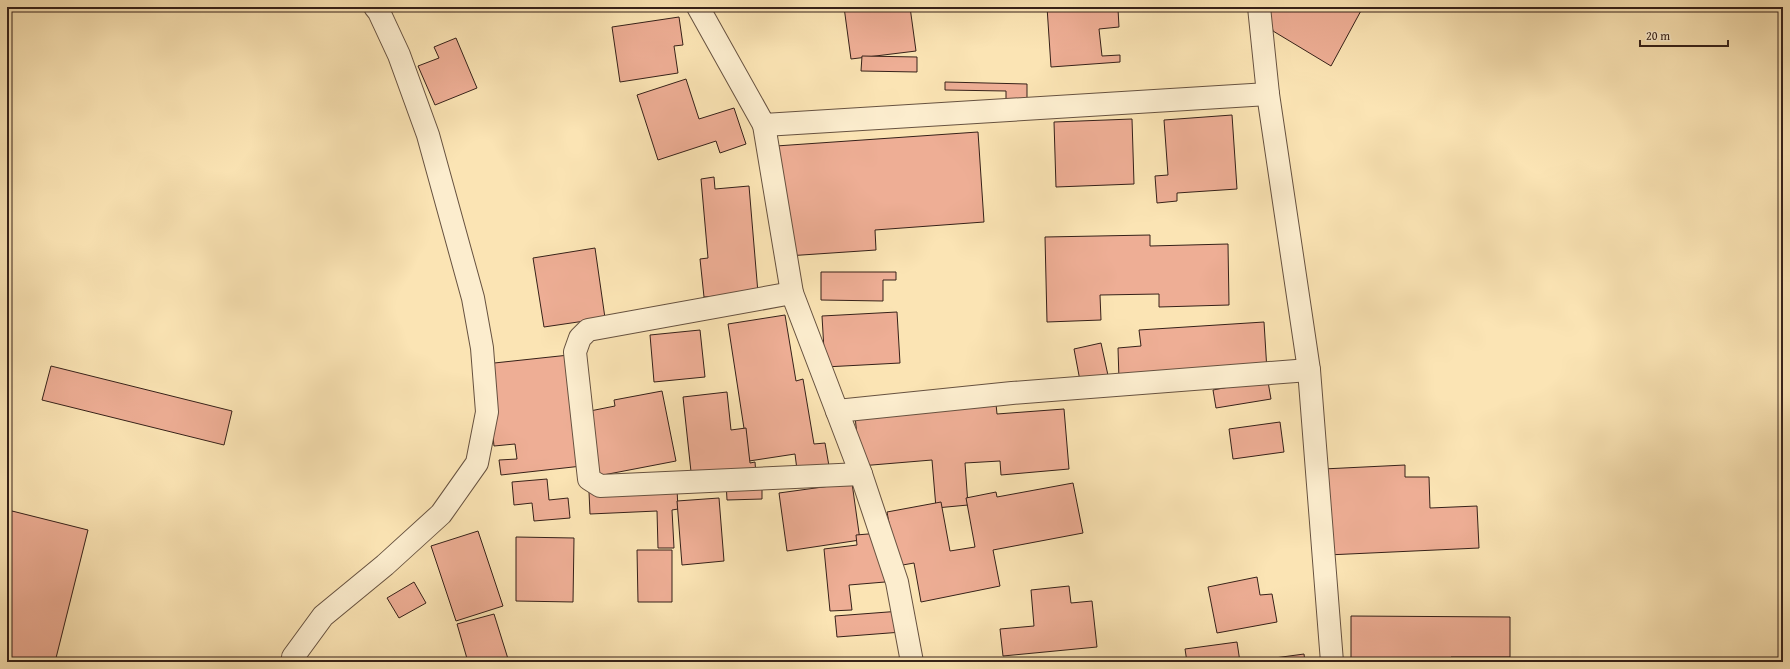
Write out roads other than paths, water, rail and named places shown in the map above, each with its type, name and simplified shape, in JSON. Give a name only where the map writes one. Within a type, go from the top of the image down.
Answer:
[{"type":"street","points":[[293,662],[293,657],[323,616],[385,565],[441,514],[477,463],[487,412],[482,348],[473,298],[432,150],[399,55],[379,12],[375,7]]},
{"type":"street","points":[[698,7],[764,126],[792,293],[861,474],[897,582],[912,662]]},
{"type":"street","points":[[1259,7],[1268,94],[1308,370],[1332,662]]},
{"type":"street","points":[[764,126],[1268,94]]},
{"type":"street","points":[[792,293],[588,330],[580,338],[575,352],[589,479],[600,486],[861,474]]},
{"type":"street","points":[[837,412],[1012,393],[1308,370]]}]
